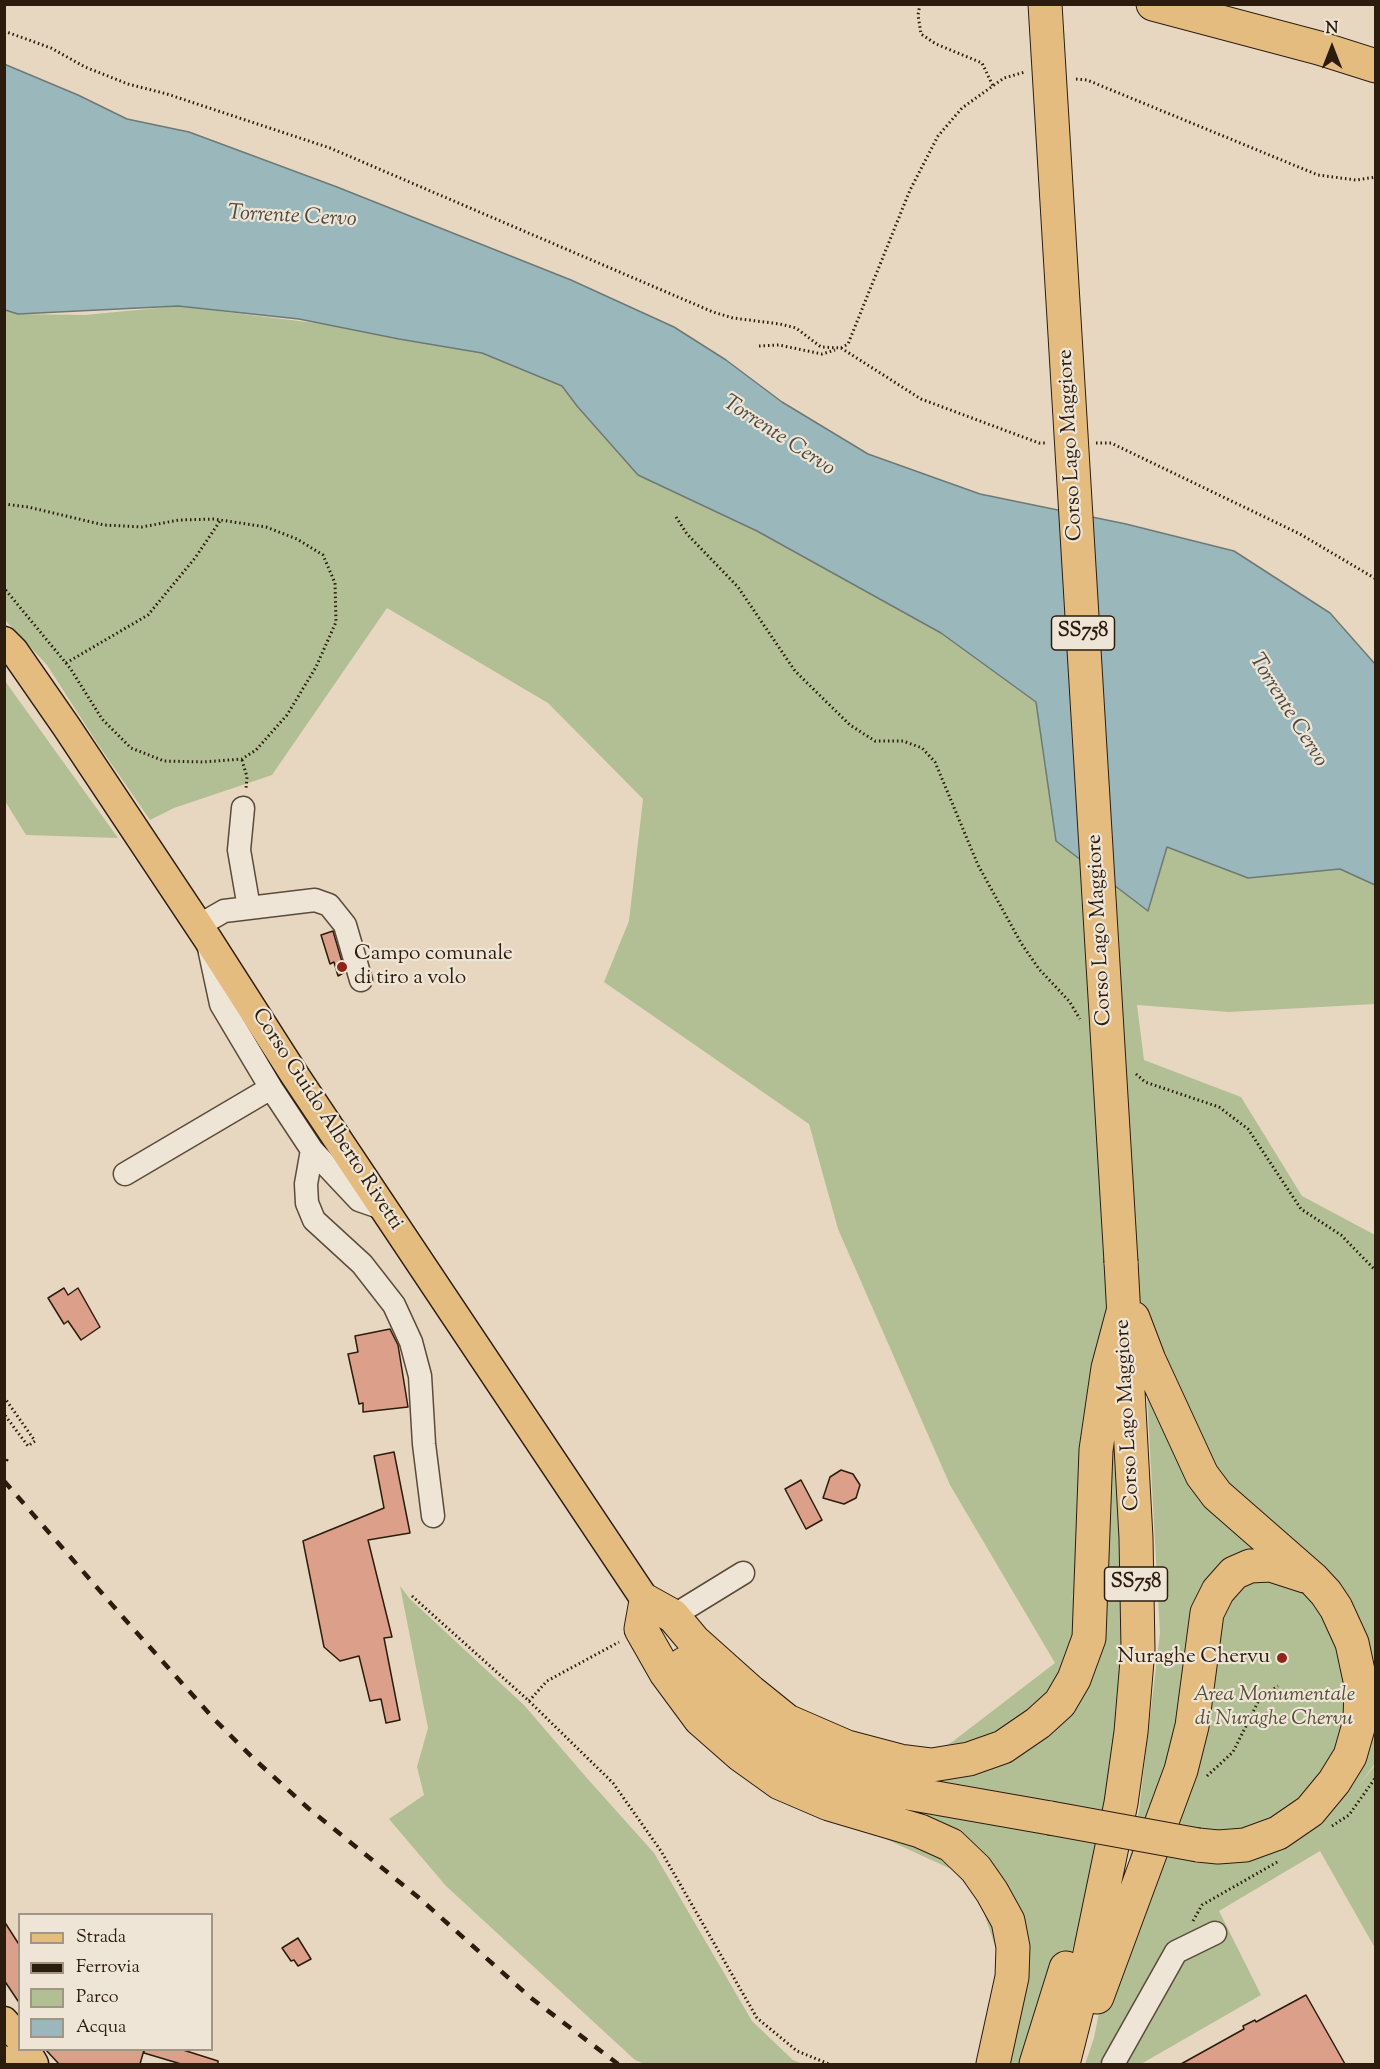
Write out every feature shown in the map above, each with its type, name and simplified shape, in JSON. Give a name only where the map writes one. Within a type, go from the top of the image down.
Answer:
[{"type":"highway","name":"Corso Lago Maggiore","points":[[1046,4],[1136,1538],[1137,1649],[1131,1732],[1110,1855],[1085,1977],[1063,2064]]},
{"type":"highway","points":[[1154,4],[1319,48],[1376,66]]},
{"type":"highway","points":[[1227,4],[1376,46]]},
{"type":"highway","points":[[654,1616],[691,1675],[727,1712],[772,1745],[815,1769],[862,1785],[1198,1845],[1218,1847],[1245,1845],[1278,1833],[1310,1810],[1334,1782],[1350,1756],[1360,1721],[1361,1685],[1352,1643],[1336,1608],[1313,1579],[1217,1495],[1202,1475],[1149,1360],[1122,1288]]},
{"type":"highway","points":[[654,1616],[694,1641],[787,1721],[847,1747],[900,1761],[932,1765],[969,1760],[1003,1747],[1029,1729],[1060,1703],[1074,1679],[1089,1638],[1096,1450],[1122,1288]]},
{"type":"highway","points":[[1068,2064],[1096,2001],[1181,1770],[1192,1726],[1207,1613],[1218,1591],[1234,1573],[1250,1566],[1271,1565],[1313,1579]]},
{"type":"highway","points":[[654,1616],[666,1673],[700,1719],[741,1755],[780,1783],[829,1804],[920,1831],[951,1845],[976,1869],[1008,1921],[1013,1947],[1011,1977],[993,2064]]},
{"type":"highway","name":"Corso Lago Maggiore","points":[[1036,2064],[1065,1971],[1110,1855]]},
{"type":"main road","name":"Corso Guido Alberto Rivetti","points":[[4,641],[14,651],[66,726],[654,1616]]},
{"type":"main road","points":[[4,2021],[18,2037]]},
{"type":"main road","points":[[4,2060],[7,2064]]},
{"type":"street","points":[[243,808],[239,850],[249,908]]},
{"type":"street","points":[[361,980],[345,925],[329,905],[315,900],[224,911],[202,932],[220,1004],[271,1088],[312,1150],[359,1200],[384,1209]]},
{"type":"street","points":[[125,1174],[271,1088]]},
{"type":"street","points":[[312,1150],[306,1184],[307,1203],[314,1220],[362,1264],[394,1305],[411,1342],[420,1376],[424,1444],[433,1516]]},
{"type":"street","points":[[654,1616],[743,1573]]},
{"type":"street","points":[[1113,2064],[1176,1952],[1215,1933]]},
{"type":"path","points":[[920,4],[918,15],[921,34],[936,44],[982,63],[993,86]]},
{"type":"path","points":[[4,31],[51,48],[85,67],[128,84],[166,94],[330,148],[713,312],[733,318],[796,328],[821,347],[841,348],[921,399],[1039,443],[1049,443]]},
{"type":"path","points":[[1091,443],[1111,443],[1122,448],[1300,534],[1376,579]]},
{"type":"path","points":[[4,504],[28,507],[104,525],[142,527],[178,520],[220,520],[266,528],[297,539],[323,555],[334,583],[336,622],[316,667],[287,715],[256,750],[242,759],[203,762],[164,761],[131,748],[102,719],[66,663],[4,588]]},
{"type":"path","points":[[676,517],[687,534],[738,587],[795,671],[842,717],[875,741],[903,741],[922,748],[935,762],[978,865],[1021,943],[1039,969],[1069,1001],[1085,1027]]},
{"type":"path","points":[[66,663],[148,615],[195,558],[220,520]]},
{"type":"path","points":[[242,759],[247,777],[243,808]]},
{"type":"path","points":[[1136,1074],[1145,1082],[1219,1107],[1248,1129],[1302,1209],[1341,1235],[1376,1271]]},
{"type":"path","points":[[4,1397],[35,1441],[28,1446],[4,1414]]},
{"type":"path","points":[[4,1456],[7,1460],[4,1462]]},
{"type":"path","points":[[412,1596],[529,1701],[613,1783],[661,1851],[758,2018],[797,2051],[829,2064]]},
{"type":"path","points":[[529,1701],[547,1681],[654,1616]]},
{"type":"path","points":[[1174,1792],[1199,1783],[1233,1752],[1260,1698],[1278,1686]]},
{"type":"green space","name":"Area Monumentale di Nuraghe Chervu","points":[[178,306],[323,324],[482,353],[562,386],[638,475],[757,531],[941,633],[1036,702],[1056,841],[1149,910],[1167,847],[1248,878],[1340,869],[1375,885],[1375,1004],[1229,1012],[1137,1005],[1144,1060],[1241,1097],[1302,1196],[1375,1235],[1376,1762],[1359,1785],[1375,1765],[1375,1948],[1320,1851],[1219,1911],[1261,1995],[1141,2064],[1085,2064],[1094,2038],[1139,1810],[1160,1633],[1143,1323],[1070,1605],[1128,1397],[1121,1803],[1036,2064],[977,2064],[1006,1979],[979,1898],[951,1869],[827,1812],[952,1742],[1055,1663],[950,1485],[838,1229],[809,1124],[604,982],[629,921],[643,799],[548,703],[387,608],[272,775],[174,808],[150,820],[47,665],[5,620],[4,310],[18,314],[85,315]]},
{"type":"green space","points":[[5,681],[118,838],[26,835],[5,801]]},
{"type":"green space","points":[[400,1586],[410,1599],[524,1705],[654,1853],[752,2021],[793,2060],[803,2064],[645,2064],[635,2060],[446,1886],[389,1819],[424,1795],[417,1767],[428,1728]]},
{"type":"water","name":"Torrente Cervo","points":[[4,64],[78,95],[127,119],[189,132],[337,187],[571,280],[674,327],[726,360],[782,402],[868,454],[980,494],[1126,524],[1234,551],[1330,613],[1375,664],[1375,885],[1340,869],[1248,878],[1167,847],[1148,911],[1056,841],[1036,702],[941,633],[757,531],[638,475],[562,386],[482,353],[299,319],[178,306],[18,314],[5,310]]},
{"type":"building","points":[[333,931],[345,972],[338,976],[334,962],[330,964],[321,935]]},
{"type":"building","points":[[64,1288],[68,1295],[78,1288],[100,1327],[81,1340],[68,1321],[64,1324],[48,1298]]},
{"type":"building","points":[[390,1329],[398,1345],[408,1407],[363,1412],[363,1403],[359,1404],[348,1354],[358,1352],[355,1336]]},
{"type":"building","points":[[394,1452],[410,1533],[368,1540],[392,1637],[384,1638],[400,1720],[386,1723],[381,1699],[370,1701],[359,1656],[340,1661],[324,1647],[303,1541],[384,1508],[374,1456]]},
{"type":"building","points":[[841,1470],[853,1474],[860,1485],[856,1498],[844,1504],[823,1498],[830,1477]]},
{"type":"building","points":[[801,1480],[822,1520],[806,1529],[785,1489]]},
{"type":"building","points":[[4,1921],[18,1943],[18,2001],[4,1980]]},
{"type":"building","points":[[298,1938],[311,1959],[298,1966],[294,1960],[291,1961],[282,1948]]},
{"type":"building","points":[[1306,1995],[1345,2064],[1181,2064],[1244,2029],[1243,2026],[1255,2020],[1256,2022]]},
{"type":"building","points":[[47,2051],[144,2051],[140,2064],[59,2064]]},
{"type":"building","points":[[144,2051],[186,2051],[218,2061],[218,2064],[181,2064],[144,2053]]},
{"type":"railway","points":[[4,1481],[215,1720],[253,1758],[308,1808],[418,1897],[531,1998],[618,2064]]},
{"type":"place","name":"Campo comunale di tiro a volo","points":[[342,967]]},
{"type":"place","name":"Nuraghe Chervu","points":[[1282,1658]]}]
